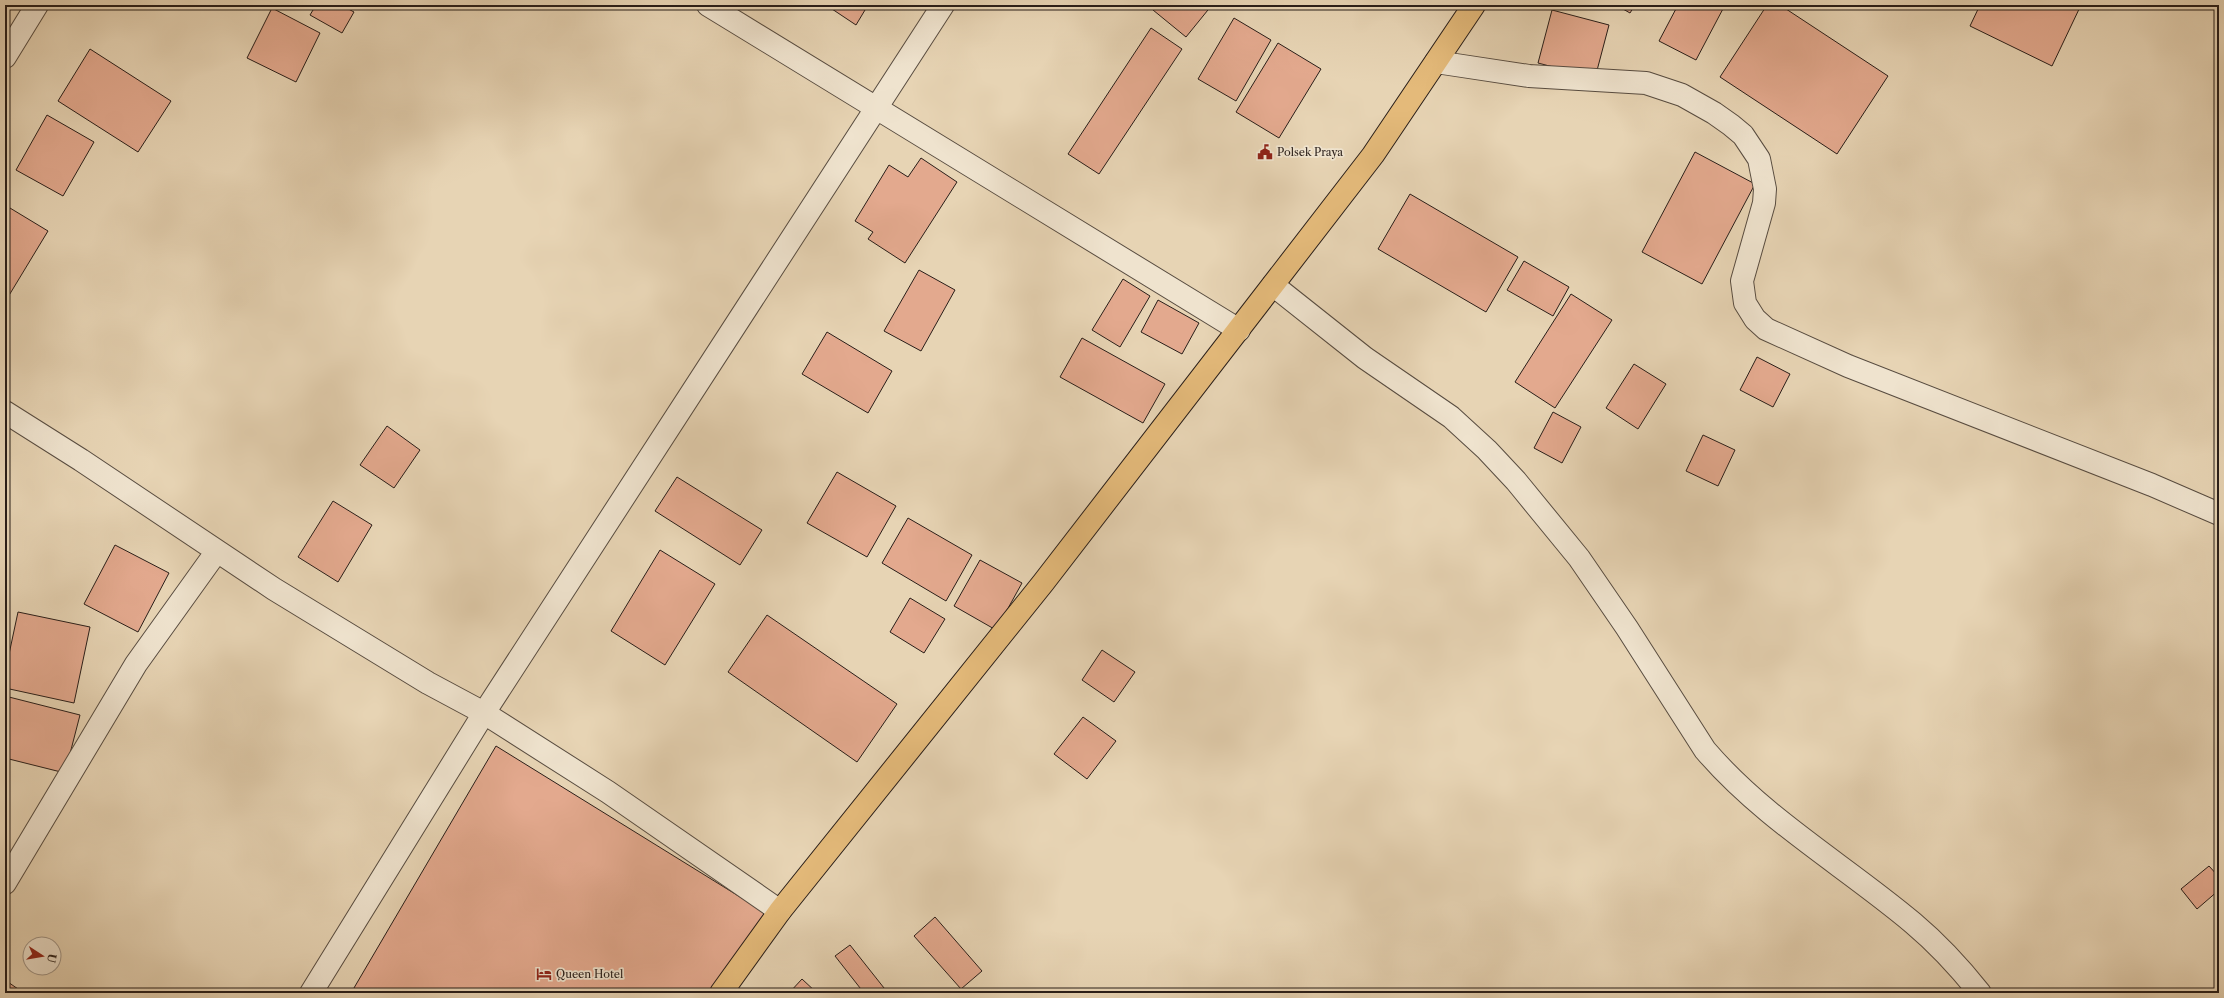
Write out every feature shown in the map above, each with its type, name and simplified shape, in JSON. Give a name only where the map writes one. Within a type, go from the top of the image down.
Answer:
[{"type":"main road","points":[[721,993],[780,911],[1038,590],[1373,155],[1474,5]]},
{"type":"street","points":[[5,57],[37,5]]},
{"type":"street","points":[[708,5],[1239,330]]},
{"type":"street","points":[[311,993],[484,713],[878,108],[943,5]]},
{"type":"street","points":[[1436,62],[1529,76],[1646,83],[1682,95],[1714,113],[1743,135],[1759,160],[1763,174],[1764,203],[1742,281],[1742,289],[1748,309],[1766,329],[1848,366],[2152,485],[2219,514]]},
{"type":"street","points":[[1273,285],[1365,358],[1450,417],[1487,450],[1516,481],[1579,558],[1627,628],[1705,750],[1718,765],[1733,781],[1772,814],[1913,923],[1958,966],[1980,993]]},
{"type":"street","points":[[5,412],[81,460],[274,589],[428,683],[484,713],[614,796],[780,911]]},
{"type":"street","points":[[5,883],[136,664],[217,551]]},
{"type":"building","points":[[316,5],[341,5],[354,12],[342,33],[310,15]]},
{"type":"building","points":[[826,5],[868,5],[856,25]]},
{"type":"building","points":[[1157,5],[1212,5],[1186,37],[1153,10]]},
{"type":"building","points":[[1616,5],[1635,5],[1630,13]]},
{"type":"building","points":[[1678,5],[1725,5],[1696,60],[1659,41]]},
{"type":"building","points":[[1767,5],[1780,5],[1888,76],[1837,154],[1720,77]]},
{"type":"building","points":[[1980,5],[2081,5],[2052,66],[1970,26]]},
{"type":"building","points":[[272,8],[320,33],[296,82],[247,58]]},
{"type":"building","points":[[1552,10],[1609,25],[1595,78],[1538,63]]},
{"type":"building","points":[[1234,18],[1271,40],[1236,101],[1198,79]]},
{"type":"building","points":[[1151,28],[1182,49],[1099,174],[1068,154]]},
{"type":"building","points":[[1278,43],[1321,69],[1279,138],[1236,112]]},
{"type":"building","points":[[90,49],[171,101],[138,152],[58,101]]},
{"type":"building","points":[[47,115],[94,142],[63,196],[16,170]]},
{"type":"building","points":[[1695,152],[1755,184],[1702,284],[1642,252]]},
{"type":"building","points":[[921,158],[957,182],[905,263],[868,239],[873,232],[855,221],[889,165],[908,177]]},
{"type":"building","points":[[1410,194],[1518,257],[1486,312],[1378,249]]},
{"type":"building","points":[[5,205],[48,231],[5,302]]},
{"type":"building","points":[[1524,261],[1569,287],[1553,316],[1507,290]]},
{"type":"building","points":[[919,270],[955,290],[921,351],[884,331]]},
{"type":"building","points":[[1123,279],[1150,296],[1120,347],[1092,330]]},
{"type":"building","points":[[1571,294],[1612,320],[1555,408],[1515,382]]},
{"type":"building","points":[[1158,300],[1199,323],[1182,354],[1141,332]]},
{"type":"building","points":[[827,332],[892,371],[868,413],[802,374]]},
{"type":"building","points":[[1082,338],[1165,384],[1143,423],[1060,377]]},
{"type":"building","points":[[1757,357],[1790,374],[1773,407],[1740,390]]},
{"type":"building","points":[[1634,364],[1666,384],[1638,429],[1606,408]]},
{"type":"building","points":[[1553,412],[1581,427],[1562,463],[1534,448]]},
{"type":"building","points":[[387,426],[420,450],[394,488],[360,465]]},
{"type":"building","points":[[1703,435],[1735,450],[1718,486],[1686,471]]},
{"type":"building","points":[[837,472],[896,506],[867,557],[807,523]]},
{"type":"building","points":[[677,477],[762,530],[740,565],[655,511]]},
{"type":"building","points":[[333,501],[372,525],[338,582],[298,557]]},
{"type":"building","points":[[908,518],[972,555],[946,601],[882,563]]},
{"type":"building","points":[[115,545],[169,573],[138,632],[84,604]]},
{"type":"building","points":[[660,550],[715,584],[665,665],[611,631]]},
{"type":"building","points":[[980,560],[1022,583],[996,630],[954,606]]},
{"type":"building","points":[[910,598],[945,619],[924,653],[890,632]]},
{"type":"building","points":[[18,612],[90,627],[74,703],[5,688],[5,673]]},
{"type":"building","points":[[767,615],[897,704],[857,762],[728,672]]},
{"type":"building","points":[[1102,650],[1135,672],[1114,702],[1082,680]]},
{"type":"building","points":[[5,696],[80,715],[65,773],[5,758]]},
{"type":"building","points":[[1083,717],[1116,741],[1087,779],[1054,754]]},
{"type":"building","points":[[496,746],[766,913],[710,993],[351,993]]},
{"type":"building","points":[[2209,866],[2219,877],[2219,890],[2197,909],[2181,889]]},
{"type":"building","points":[[935,917],[982,971],[961,989],[914,936]]},
{"type":"building","points":[[850,945],[888,993],[864,993],[835,956]]},
{"type":"building","points":[[802,979],[817,993],[789,993]]},
{"type":"building","points":[[5,980],[21,991],[19,993],[5,993]]},
{"type":"place","name":"Polsek Praya","points":[[1265,152]]},
{"type":"place","name":"Queen Hotel","points":[[544,974]]}]
